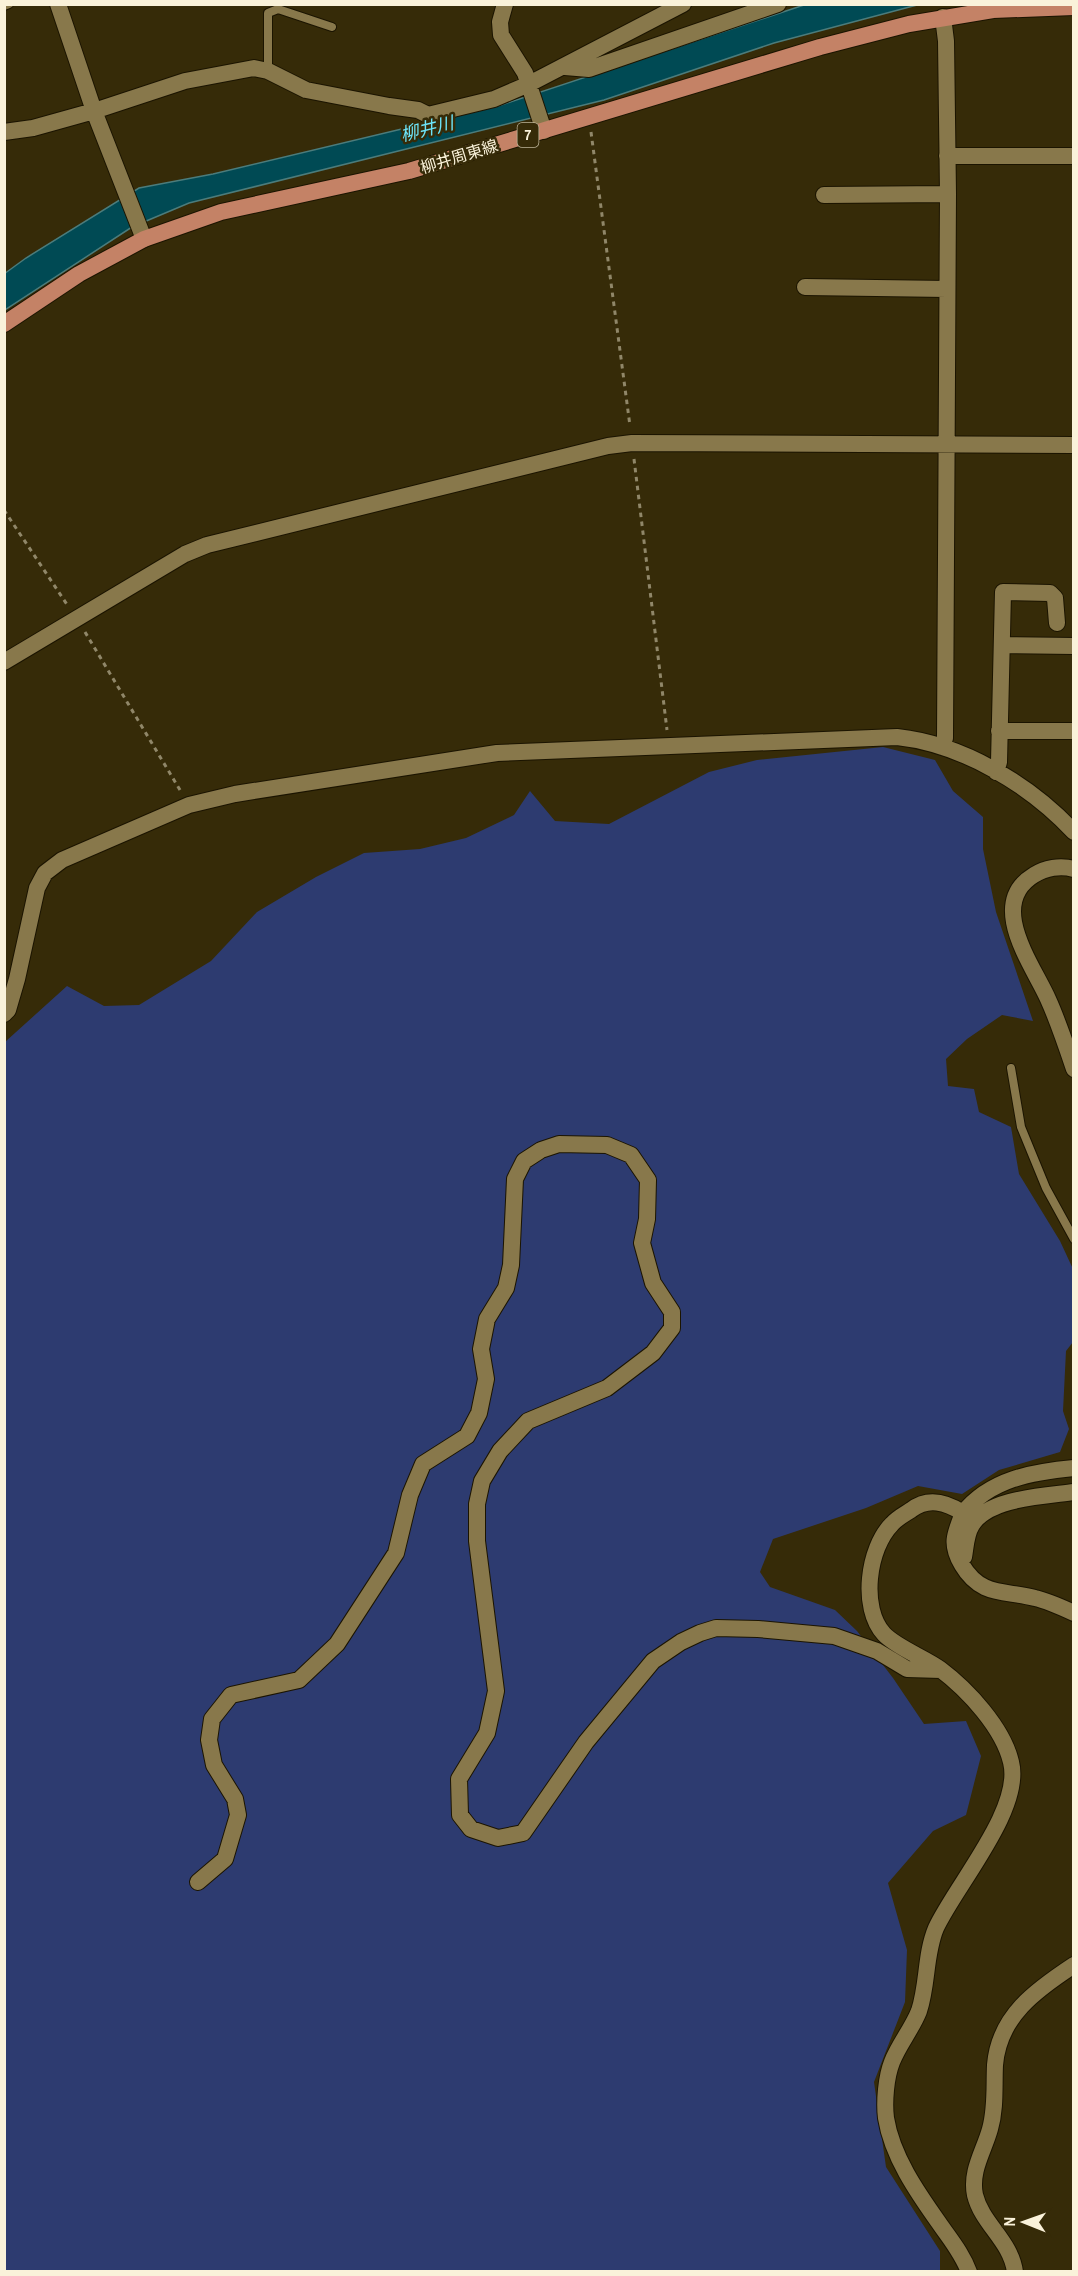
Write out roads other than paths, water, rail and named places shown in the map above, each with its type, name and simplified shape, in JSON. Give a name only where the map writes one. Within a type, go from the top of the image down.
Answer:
[{"type":"main road","name":"柳井周東線","points":[[4,324],[142,235],[220,212],[409,171],[543,126],[588,117],[820,47],[992,7],[1074,7]]},
{"type":"street","points":[[58,4],[94,111],[142,235]]},
{"type":"street","points":[[505,4],[500,22],[501,35],[525,73],[543,126]]},
{"type":"street","points":[[4,132],[33,128],[94,111],[185,81],[254,68],[268,71],[306,90],[418,110],[428,115],[494,99],[530,87],[683,4]]},
{"type":"street","points":[[566,67],[589,69],[778,4]]},
{"type":"street","points":[[942,747],[945,738],[948,194],[946,41],[943,17]]},
{"type":"street","points":[[947,156],[1074,156]]},
{"type":"street","points":[[824,195],[948,194]]},
{"type":"street","points":[[805,286],[947,289]]},
{"type":"street","points":[[4,662],[185,554],[207,545],[608,446],[632,443],[1074,445]]},
{"type":"street","points":[[996,772],[999,762],[1003,592],[1050,593],[1055,598],[1057,623]]},
{"type":"street","points":[[1002,645],[1074,646]]},
{"type":"street","points":[[999,730],[1074,732]]},
{"type":"street","points":[[4,1014],[8,1010],[17,979],[37,888],[45,873],[62,860],[189,805],[235,794],[497,753],[897,737],[919,739],[942,747],[996,772],[1034,796],[1074,832]]},
{"type":"street","points":[[1074,869],[1065,867],[1041,871],[1028,879],[1017,892],[1012,912],[1014,929],[1049,1000],[1074,1069]]},
{"type":"street","points":[[198,1882],[225,1859],[238,1815],[235,1799],[214,1765],[209,1740],[212,1719],[231,1695],[299,1680],[337,1644],[396,1553],[410,1496],[423,1464],[467,1436],[479,1413],[486,1379],[481,1349],[487,1319],[506,1288],[512,1265],[515,1179],[524,1161],[541,1150],[559,1144],[606,1144],[631,1155],[648,1180],[647,1219],[642,1243],[653,1283],[672,1312],[672,1328],[653,1353],[607,1388],[528,1421],[500,1451],[482,1481],[477,1504],[477,1541],[496,1691],[487,1733],[459,1779],[460,1815],[471,1829],[498,1838],[523,1833],[586,1742],[653,1661],[681,1642],[716,1628],[834,1636],[877,1651],[907,1670],[941,1670]]},
{"type":"street","points":[[1074,1468],[1046,1470],[1007,1480],[980,1495],[963,1514],[956,1529],[954,1551],[970,1579],[982,1587],[996,1592],[1035,1598],[1074,1613]]},
{"type":"street","points":[[963,1567],[967,1536],[972,1524],[985,1512],[1016,1500],[1074,1492]]},
{"type":"street","points":[[963,1514],[950,1505],[935,1501],[917,1505],[891,1524],[875,1552],[870,1574],[870,1599],[873,1617],[884,1635],[941,1670],[978,1705],[1004,1742],[1012,1764],[1011,1789],[1002,1815],[936,1928],[929,1950],[924,1992],[918,2013],[891,2063],[886,2088],[886,2117],[893,2145],[917,2192],[964,2258],[969,2271]]},
{"type":"street","points":[[1015,2271],[1014,2263],[1004,2242],[979,2209],[975,2193],[975,2172],[990,2131],[994,2111],[997,2050],[1006,2027],[1021,2004],[1040,1987],[1074,1965]]},
{"type":"lane","points":[[4,6],[9,4]]},
{"type":"lane","points":[[268,71],[268,13],[278,9],[332,27]]},
{"type":"lane","points":[[1011,1068],[1021,1127],[1046,1188],[1074,1239]]},
{"type":"water","name":"柳井川","points":[[804,5],[917,5],[774,43],[604,100],[189,203],[132,227],[5,310],[4,274],[139,188],[213,174],[498,106]]}]
